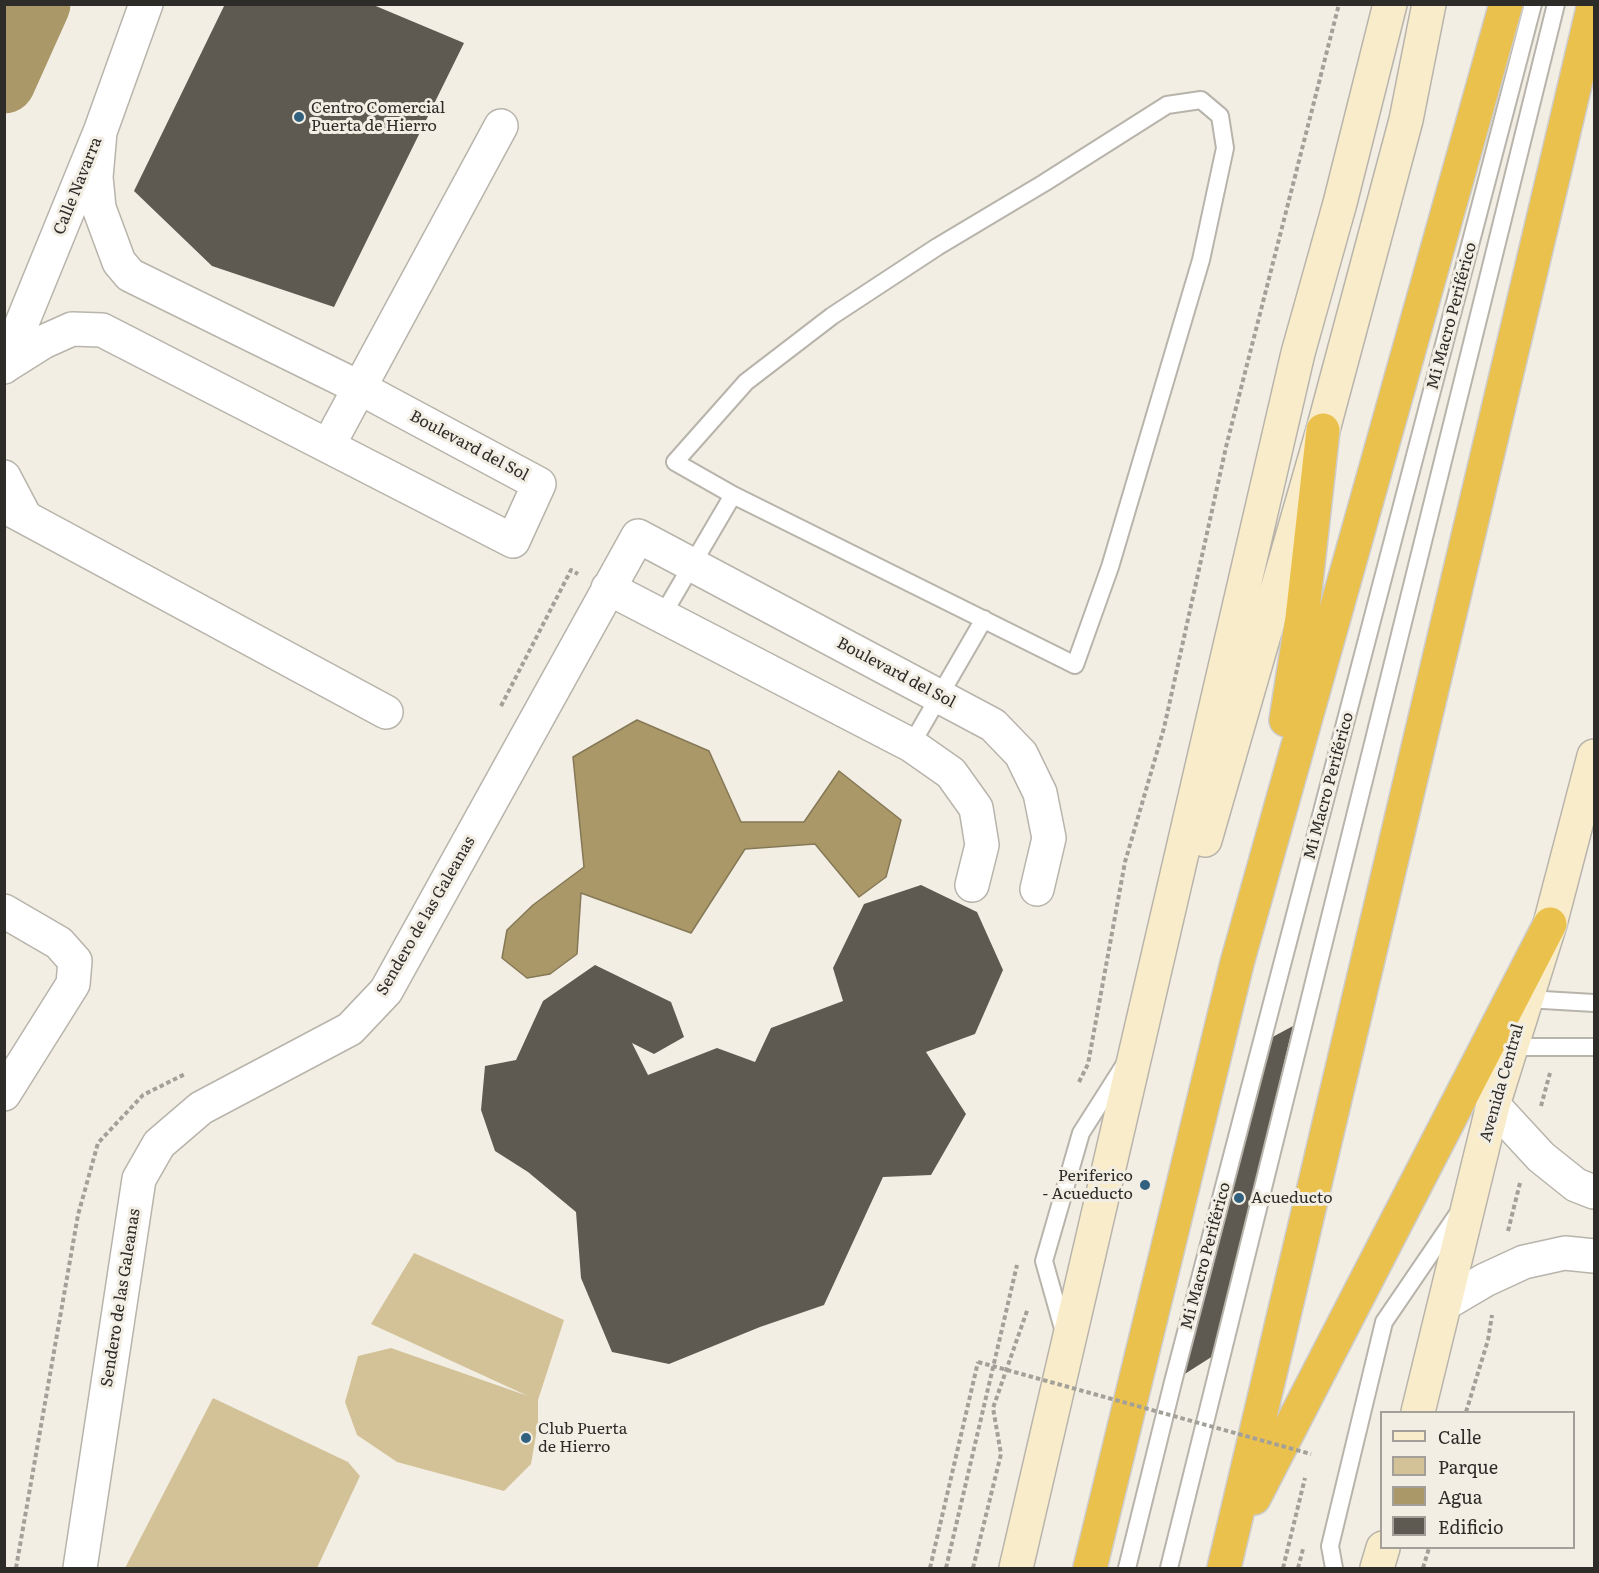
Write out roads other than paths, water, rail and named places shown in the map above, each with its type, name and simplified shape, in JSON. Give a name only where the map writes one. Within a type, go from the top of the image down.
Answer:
[{"type":"highway","points":[[1090,1569],[1237,963],[1506,4]]},
{"type":"highway","points":[[1228,1555],[1594,4]]},
{"type":"highway","points":[[1237,963],[1293,689],[1323,430]]},
{"type":"highway","points":[[1228,1555],[1550,924]]},
{"type":"main road","points":[[1016,1569],[1298,353],[1340,203],[1390,4]]},
{"type":"main road","points":[[1135,1048],[1186,907],[1323,430],[1406,120],[1430,4]]},
{"type":"main road","name":"Avenida Central","points":[[1419,1411],[1493,1105],[1550,924],[1594,756]]},
{"type":"main road","points":[[1377,1569],[1383,1549]]},
{"type":"street","name":"Calle Navarra","points":[[5,366],[100,132],[146,4]]},
{"type":"street","points":[[328,446],[501,126]]},
{"type":"street","name":"Boulevard del Sol","points":[[5,366],[43,342],[72,329],[102,330],[513,541],[539,484],[360,388],[130,275],[118,262],[99,208],[96,177],[100,132]]},
{"type":"street","points":[[4,477],[14,509],[386,712]]},
{"type":"street","name":"Boulevard del Sol","points":[[638,536],[993,725],[1021,754],[1040,793],[1049,838],[1037,889]]},
{"type":"street","name":"Sendero de las Galeanas","points":[[80,1569],[139,1179],[159,1144],[201,1108],[350,1029],[386,991],[638,536]]},
{"type":"street","points":[[608,588],[911,745],[951,773],[976,808],[982,845],[972,885]]},
{"type":"street","points":[[4,911],[59,943],[75,962],[73,984],[4,1094]]},
{"type":"street","points":[[1493,1105],[1541,1157],[1576,1185],[1594,1192]]},
{"type":"street","points":[[1446,1303],[1485,1280],[1524,1262],[1565,1252],[1594,1256]]},
{"type":"lane","name":"Mi Macro Periférico","points":[[1127,1569],[1173,1382],[1533,4]]},
{"type":"lane","name":"Mi Macro Periférico","points":[[1169,1569],[1556,4]]},
{"type":"lane","points":[[1201,100],[1220,116],[1225,148],[1203,248],[1110,567],[1075,665],[733,495],[675,462],[746,382],[832,316],[937,247],[1167,105],[1201,100]]},
{"type":"lane","points":[[662,616],[733,495]]},
{"type":"lane","points":[[911,745],[984,619]]},
{"type":"lane","points":[[1527,999],[1594,1003]]},
{"type":"lane","points":[[1511,1047],[1594,1047]]},
{"type":"lane","points":[[1334,1569],[1330,1546],[1384,1322],[1472,1194]]},
{"type":"water","points":[[637,720],[709,751],[741,822],[804,822],[839,771],[901,820],[886,877],[859,897],[815,844],[745,849],[691,933],[581,893],[577,954],[550,974],[527,978],[502,958],[507,930],[533,905],[584,867],[573,757]]},
{"type":"waterway","points":[[4,82],[39,4]]},
{"type":"place","name":"Centro Comercial Puerta de Hierro","points":[[299,117]]},
{"type":"place","name":"Periferico - Acueducto","points":[[1145,1185]]},
{"type":"place","name":"Acueducto","points":[[1239,1198]]},
{"type":"place","name":"Club Puerta de Hierro","points":[[526,1438]]}]
